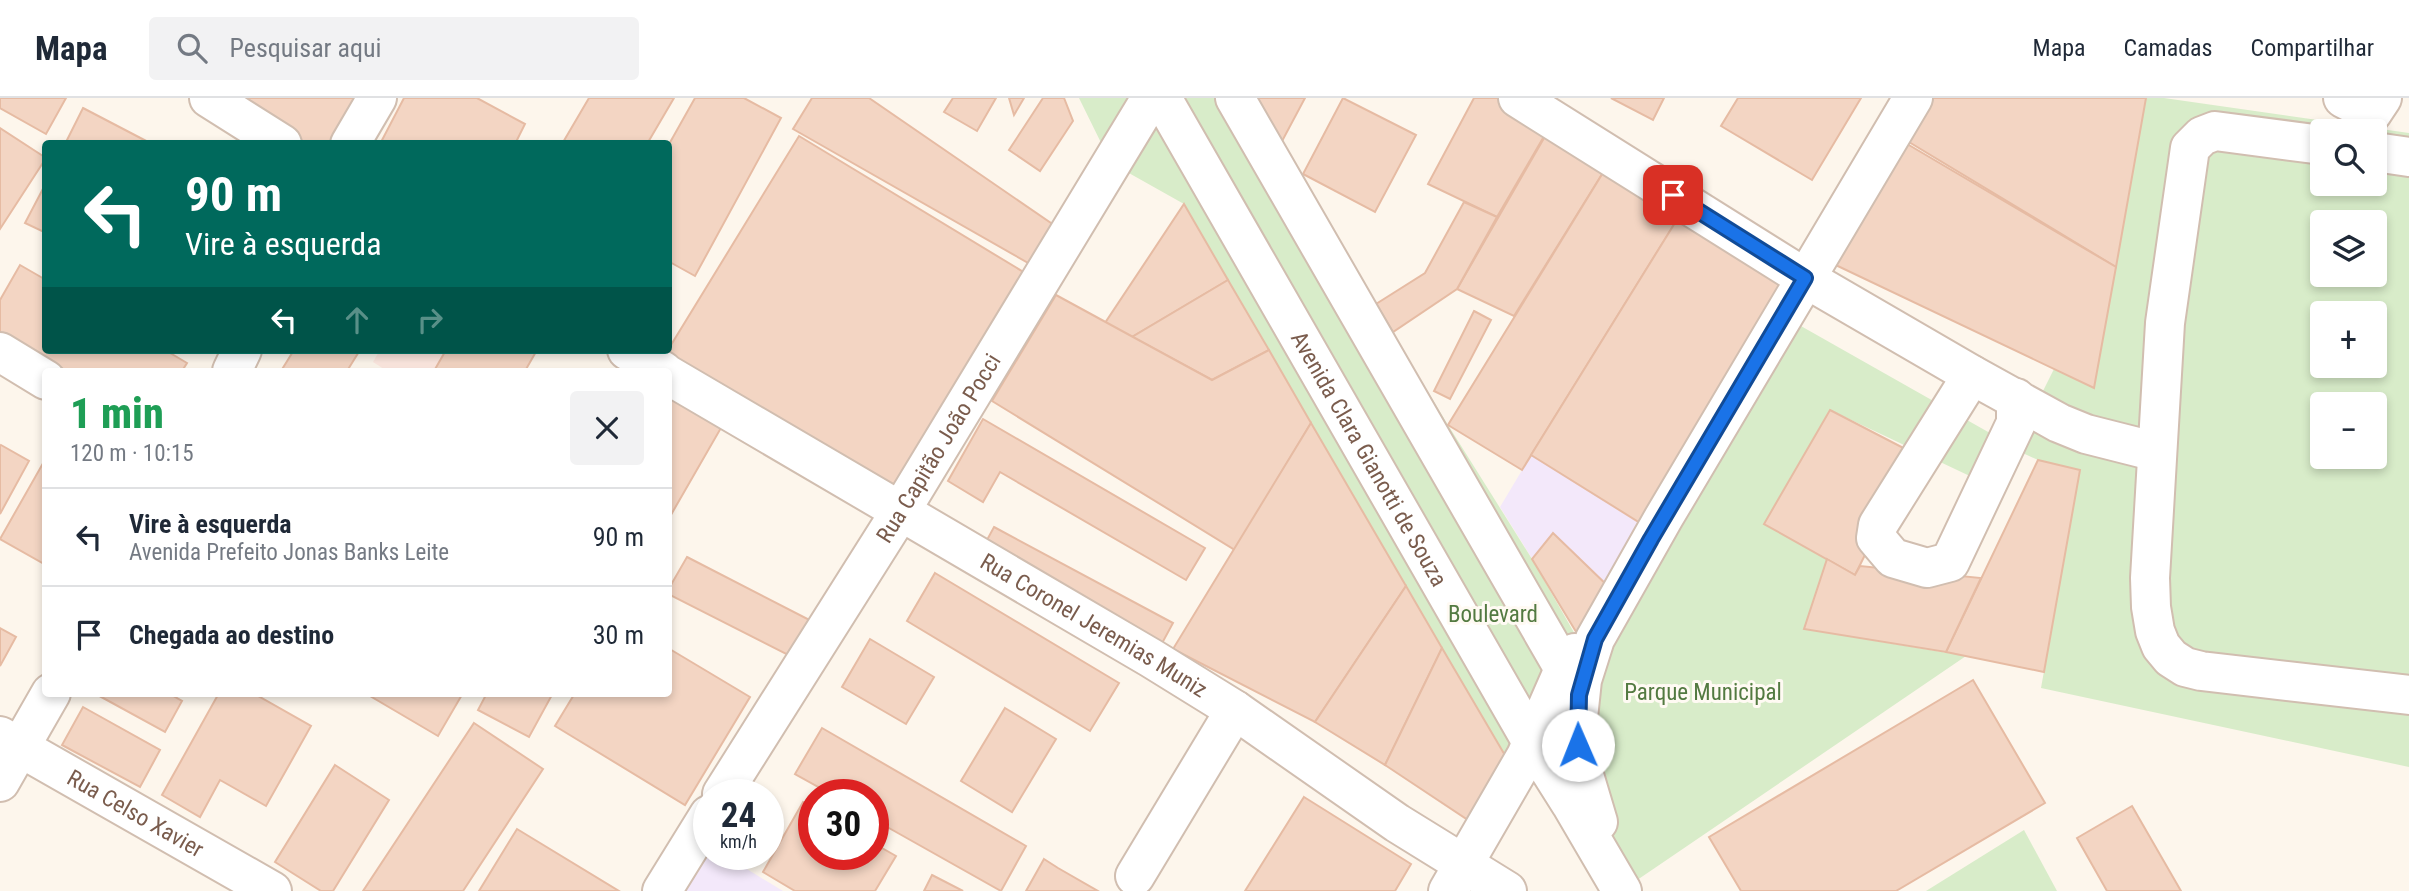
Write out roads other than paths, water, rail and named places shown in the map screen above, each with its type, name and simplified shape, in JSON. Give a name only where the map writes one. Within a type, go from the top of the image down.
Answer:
[{"type":"street","points":[[209,98],[276,140]]},
{"type":"street","points":[[352,140],[377,98]]},
{"type":"street","points":[[1235,98],[1564,669]]},
{"type":"street","points":[[1518,98],[1805,278],[1972,375],[2059,423],[2086,434],[2157,452]]},
{"type":"street","points":[[1622,891],[1586,783],[1578,745],[1577,708],[1584,672],[1595,639],[1613,604],[1913,98]]},
{"type":"street","points":[[2343,98],[2372,113],[2382,98]]},
{"type":"street","name":"Rua Capitão João Pocci","points":[[731,779],[900,512],[1146,103]]},
{"type":"street","name":"Avenida Clara Gianotti de Souza","points":[[1146,103],[1622,891]]},
{"type":"street","points":[[2310,143],[2215,131],[2202,136],[2190,148],[2165,323],[2150,560],[2151,607],[2155,631],[2161,646],[2171,658],[2185,667],[2409,695]]},
{"type":"street","points":[[2387,153],[2409,156]]},
{"type":"street","points":[[0,352],[42,378]]},
{"type":"street","points":[[634,354],[658,368]]},
{"type":"street","points":[[1972,375],[1878,525],[1876,538],[1894,558],[1927,568],[1951,562],[2016,424],[2016,398]]},
{"type":"street","name":"Rua Coronel Jeremias Muniz","points":[[672,376],[1151,658],[1234,710],[1396,823],[1455,880],[1507,891]]},
{"type":"street","points":[[1455,880],[1533,744],[1564,669],[1613,604]]},
{"type":"street","points":[[0,782],[10,741],[48,697]]},
{"type":"street","points":[[1135,876],[1234,710]]},
{"type":"street","name":"Rua Celso Xavier","points":[[10,741],[272,891]]},
{"type":"street","points":[[662,891],[693,841]]},
{"type":"park label","name":"Boulevard","points":[[1493,614]]},
{"type":"park label","name":"Parque Municipal","points":[[1703,692]]}]
